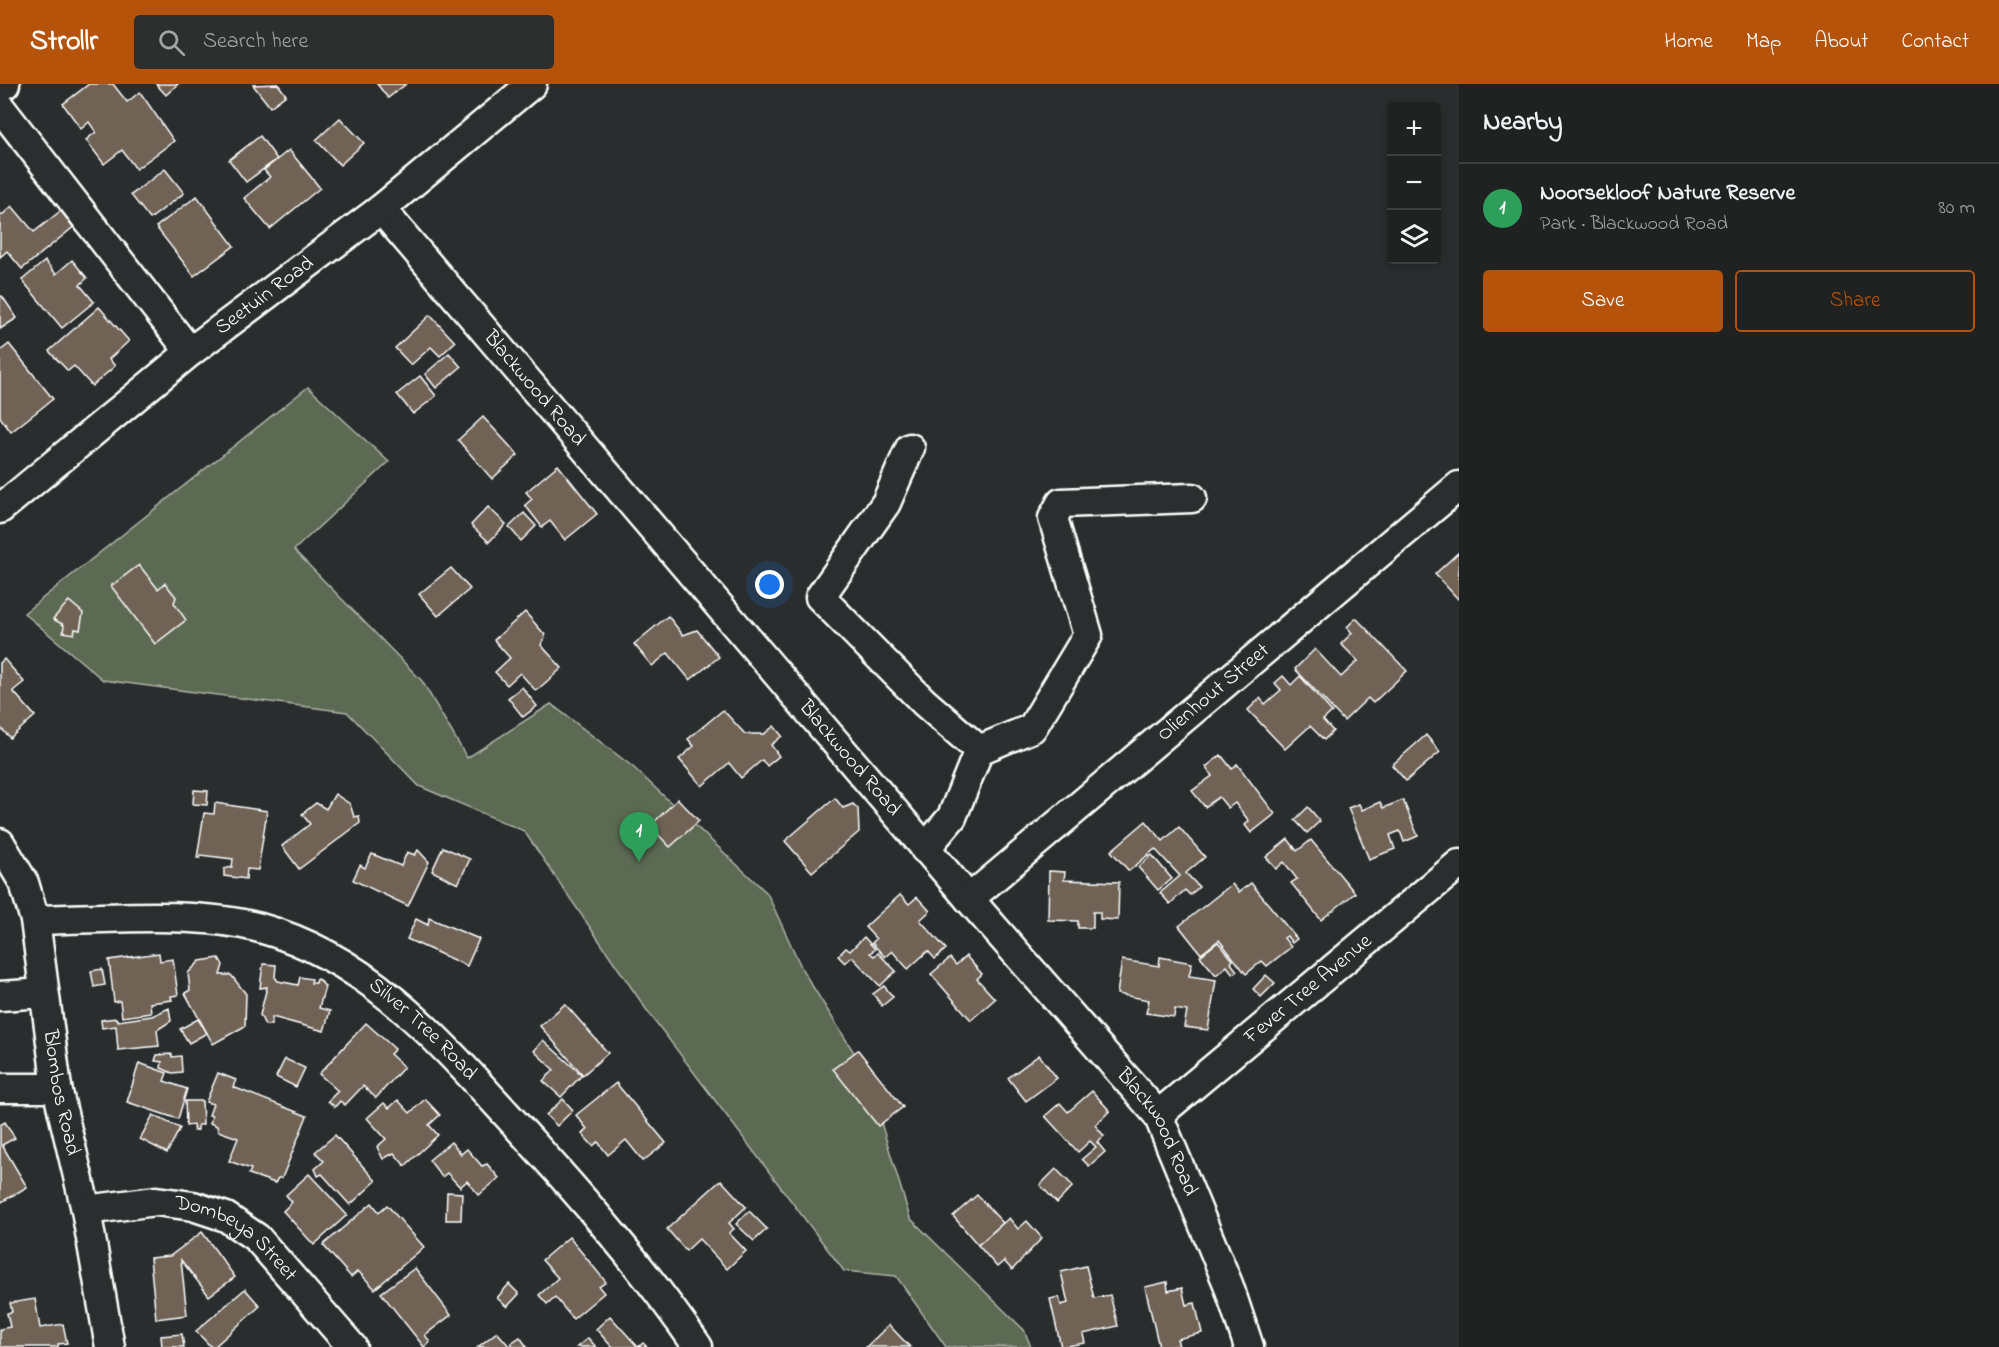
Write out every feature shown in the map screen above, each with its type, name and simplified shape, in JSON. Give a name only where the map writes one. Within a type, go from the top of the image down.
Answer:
[{"type":"street","points":[[0,88],[5,84]]},
{"type":"street","name":"Seetuin Road","points":[[0,509],[190,352],[381,209],[532,84]]},
{"type":"street","points":[[0,107],[190,352]]},
{"type":"street","name":"Blackwood Road","points":[[381,209],[925,849],[1158,1115],[1228,1284],[1249,1347]]},
{"type":"street","points":[[910,448],[886,503],[843,568],[820,597],[916,694],[979,750]]},
{"type":"street","name":"Olienhout Street","points":[[969,899],[1459,486]]},
{"type":"street","points":[[925,849],[952,818],[979,750],[1032,728],[1088,635],[1053,518],[1061,503],[1192,498]]},
{"type":"street","name":"Blombos Road","points":[[0,843],[24,884],[35,920],[57,1088],[86,1210],[110,1347]]},
{"type":"street","name":"Fever Tree Avenue","points":[[1158,1115],[1459,864]]},
{"type":"street","name":"Silver Tree Road","points":[[35,920],[202,918],[260,928],[356,970],[432,1034],[590,1205],[667,1302],[698,1347]]},
{"type":"street","points":[[0,996],[44,993]]},
{"type":"street","points":[[0,1088],[57,1088]]},
{"type":"street","name":"Dombeya Street","points":[[86,1210],[156,1201],[193,1206],[226,1217],[257,1238],[352,1347]]},
{"type":"green space","points":[[308,387],[389,462],[294,550],[422,681],[467,758],[551,704],[633,767],[767,893],[803,971],[865,1070],[910,1218],[1024,1330],[1031,1347],[946,1347],[896,1276],[844,1271],[646,1009],[524,831],[419,786],[347,712],[103,680],[24,613]]},
{"type":"building","points":[[89,84],[113,84],[127,102],[140,92],[174,141],[136,169],[122,150],[104,164],[86,140],[96,132],[89,122],[81,129],[63,104]]},
{"type":"building","points":[[156,84],[178,84],[166,95]]},
{"type":"building","points":[[278,84],[286,95],[270,107],[253,85]]},
{"type":"building","points":[[377,84],[406,84],[388,98]]},
{"type":"building","points":[[340,118],[364,143],[340,165],[316,140]]},
{"type":"building","points":[[260,136],[277,159],[246,182],[229,160]]},
{"type":"building","points":[[289,150],[320,188],[270,229],[244,198],[270,177],[264,170]]},
{"type":"building","points":[[165,169],[184,193],[150,219],[131,195]]},
{"type":"building","points":[[197,196],[234,246],[194,276],[156,227]]},
{"type":"building","points":[[12,206],[34,232],[63,209],[76,225],[22,269],[7,251],[0,257],[0,213],[2,215]]},
{"type":"building","points":[[72,260],[87,278],[80,285],[94,302],[62,328],[22,280],[45,261],[56,274]]},
{"type":"building","points":[[2,296],[17,318],[0,329],[0,297]]},
{"type":"building","points":[[99,307],[129,341],[109,359],[115,366],[92,386],[74,366],[68,371],[49,351]]},
{"type":"building","points":[[430,315],[455,342],[440,356],[431,347],[411,365],[395,348]]},
{"type":"building","points":[[9,344],[53,399],[11,432],[0,417],[0,351]]},
{"type":"building","points":[[449,353],[461,367],[436,388],[425,374]]},
{"type":"building","points":[[420,376],[436,396],[413,414],[397,394]]},
{"type":"building","points":[[483,417],[518,455],[492,479],[458,440]]},
{"type":"building","points":[[558,465],[597,514],[565,540],[550,521],[542,527],[525,505],[532,499],[526,492]]},
{"type":"building","points":[[488,507],[506,524],[489,542],[471,525]]},
{"type":"building","points":[[524,513],[536,526],[521,541],[509,527]]},
{"type":"building","points":[[1459,552],[1459,598],[1458,599],[1435,574]]},
{"type":"building","points":[[139,565],[158,589],[165,583],[176,597],[174,603],[186,620],[155,644],[111,586]]},
{"type":"building","points":[[451,568],[470,589],[438,616],[419,594]]},
{"type":"building","points":[[69,601],[83,613],[80,630],[75,629],[74,634],[63,632],[64,625],[53,619]]},
{"type":"building","points":[[525,612],[545,635],[541,645],[562,668],[536,691],[520,673],[507,685],[495,672],[510,658],[494,640]]},
{"type":"building","points":[[668,616],[683,635],[697,630],[719,657],[690,680],[668,653],[652,666],[634,644]]},
{"type":"building","points":[[1356,618],[1407,671],[1373,703],[1368,698],[1344,721],[1295,669],[1315,649],[1341,677],[1358,661],[1341,644],[1352,633],[1347,627]]},
{"type":"building","points":[[4,659],[24,682],[13,691],[35,716],[10,738],[0,727],[0,663]]},
{"type":"building","points":[[1283,676],[1291,685],[1300,676],[1332,712],[1323,720],[1333,731],[1324,740],[1310,726],[1285,749],[1248,710],[1260,698],[1265,704],[1281,690],[1275,683]]},
{"type":"building","points":[[522,687],[537,706],[523,717],[508,698]]},
{"type":"building","points":[[723,710],[745,734],[764,734],[774,726],[782,736],[771,745],[779,756],[767,766],[762,760],[741,778],[729,763],[702,786],[679,759],[694,746],[688,739]]},
{"type":"building","points":[[1426,735],[1440,752],[1406,781],[1392,765]]},
{"type":"building","points":[[1221,755],[1232,769],[1237,764],[1275,814],[1251,833],[1245,825],[1249,821],[1235,803],[1228,808],[1219,797],[1205,807],[1192,791],[1212,776],[1206,767]]},
{"type":"building","points":[[194,790],[208,791],[207,805],[193,804]]},
{"type":"building","points":[[335,794],[350,804],[354,817],[359,816],[360,823],[299,869],[282,846],[310,824],[302,814],[316,803],[326,809]]},
{"type":"building","points":[[835,798],[843,808],[853,804],[858,809],[859,832],[812,872],[785,841]]},
{"type":"building","points":[[678,799],[699,821],[670,847],[650,826]]},
{"type":"building","points":[[1403,800],[1418,836],[1404,842],[1400,831],[1390,835],[1395,849],[1369,859],[1348,808],[1359,804],[1362,810],[1380,802],[1383,808]]},
{"type":"building","points":[[215,803],[267,811],[258,870],[247,869],[246,879],[224,876],[224,869],[232,867],[233,859],[200,855],[200,858],[197,858],[204,813],[214,814]]},
{"type":"building","points":[[1308,807],[1320,821],[1307,833],[1295,820]]},
{"type":"building","points":[[1146,821],[1163,841],[1179,827],[1205,857],[1186,873],[1199,887],[1190,895],[1185,890],[1170,904],[1160,893],[1180,876],[1155,849],[1129,871],[1111,851]]},
{"type":"building","points":[[1288,839],[1297,851],[1311,840],[1355,893],[1321,920],[1291,883],[1297,879],[1284,862],[1276,869],[1266,857]]},
{"type":"building","points":[[443,847],[470,859],[458,884],[432,871]]},
{"type":"building","points":[[418,850],[429,862],[408,906],[353,880],[360,865],[365,868],[372,854],[401,866],[407,852],[415,855]]},
{"type":"building","points":[[1152,855],[1172,879],[1158,890],[1138,867]]},
{"type":"building","points":[[1049,871],[1065,872],[1064,880],[1119,882],[1118,920],[1100,919],[1100,912],[1093,912],[1093,928],[1078,928],[1078,921],[1048,920]]},
{"type":"building","points":[[1251,883],[1297,939],[1292,943],[1287,936],[1284,938],[1291,947],[1267,966],[1262,961],[1246,974],[1219,940],[1201,954],[1179,926],[1232,884],[1239,892]]},
{"type":"building","points":[[900,895],[909,904],[917,897],[930,911],[920,920],[946,949],[935,959],[928,951],[908,969],[892,951],[885,957],[872,943],[876,939],[865,927]]},
{"type":"building","points":[[429,918],[479,939],[467,966],[407,939],[416,919],[428,925]]},
{"type":"building","points":[[864,937],[875,949],[870,953],[874,956],[878,953],[896,971],[880,986],[852,957],[845,963],[838,956],[846,948],[850,951]]},
{"type":"building","points":[[1218,942],[1233,960],[1231,963],[1237,971],[1233,974],[1227,966],[1216,975],[1200,956]]},
{"type":"building","points":[[159,953],[160,961],[173,959],[178,995],[171,996],[172,1000],[150,1003],[151,1013],[122,1017],[120,1001],[114,1002],[109,960]]},
{"type":"building","points":[[966,956],[982,974],[977,979],[995,999],[971,1020],[931,974],[950,958],[956,965]]},
{"type":"building","points":[[1160,957],[1192,963],[1189,976],[1216,980],[1208,1030],[1184,1027],[1187,1011],[1175,1009],[1174,1017],[1146,1013],[1149,1000],[1117,994],[1122,960],[1159,966]]},
{"type":"building","points":[[219,958],[223,965],[220,975],[231,975],[246,994],[245,1026],[213,1044],[185,993],[190,990],[188,973],[200,961]]},
{"type":"building","points":[[263,964],[276,965],[275,977],[278,981],[298,985],[300,977],[312,979],[311,983],[316,983],[317,979],[320,980],[325,987],[319,1008],[330,1011],[324,1031],[272,1017],[272,1025],[265,1025],[260,1015],[267,987],[260,988]]},
{"type":"building","points":[[102,969],[105,985],[94,987],[91,971]]},
{"type":"building","points":[[1266,975],[1275,983],[1261,997],[1253,989]]},
{"type":"building","points":[[884,986],[893,997],[882,1006],[873,994]]},
{"type":"building","points":[[565,1004],[608,1053],[583,1075],[540,1026]]},
{"type":"building","points":[[169,1008],[171,1021],[157,1030],[159,1046],[118,1050],[116,1026],[102,1028],[101,1020],[116,1018],[118,1021],[152,1016]]},
{"type":"building","points":[[198,1019],[207,1033],[189,1043],[180,1029]]},
{"type":"building","points":[[366,1023],[395,1049],[390,1054],[404,1067],[376,1098],[363,1086],[345,1105],[340,1101],[335,1107],[328,1101],[338,1091],[319,1074]]},
{"type":"building","points":[[543,1040],[582,1075],[561,1097],[543,1081],[554,1070],[534,1051]]},
{"type":"building","points":[[858,1050],[903,1107],[878,1126],[833,1069]]},
{"type":"building","points":[[172,1054],[172,1057],[181,1056],[182,1072],[172,1073],[161,1068],[162,1062],[155,1061],[157,1055]]},
{"type":"building","points":[[1039,1055],[1057,1078],[1026,1101],[1008,1078]]},
{"type":"building","points":[[285,1059],[305,1068],[296,1087],[276,1077]]},
{"type":"building","points":[[139,1063],[167,1073],[164,1081],[187,1089],[178,1119],[127,1102]]},
{"type":"building","points":[[218,1073],[236,1080],[233,1087],[307,1116],[282,1178],[278,1178],[275,1183],[249,1174],[251,1169],[229,1161],[238,1138],[218,1131],[217,1126],[210,1123],[212,1116],[209,1115],[213,1104],[206,1102]]},
{"type":"building","points":[[616,1083],[666,1143],[643,1161],[626,1140],[608,1155],[598,1142],[593,1146],[582,1134],[587,1129],[576,1115]]},
{"type":"building","points":[[1092,1091],[1110,1111],[1095,1125],[1104,1136],[1097,1142],[1105,1152],[1089,1166],[1082,1159],[1096,1147],[1090,1141],[1078,1152],[1045,1116],[1060,1103],[1068,1112]]},
{"type":"building","points":[[425,1099],[440,1115],[429,1125],[438,1135],[405,1166],[394,1153],[383,1159],[377,1147],[386,1139],[367,1118],[384,1103],[389,1108],[398,1100],[410,1113]]},
{"type":"building","points":[[563,1099],[573,1110],[557,1126],[546,1115]]},
{"type":"building","points":[[185,1101],[202,1101],[203,1125],[198,1125],[198,1130],[194,1131],[193,1125],[186,1126]]},
{"type":"building","points":[[153,1115],[180,1128],[167,1153],[140,1139]]},
{"type":"building","points":[[5,1122],[15,1138],[2,1145],[27,1187],[0,1203],[0,1125]]},
{"type":"building","points":[[335,1135],[376,1181],[350,1205],[322,1174],[318,1176],[315,1169],[324,1161],[315,1152]]},
{"type":"building","points":[[451,1142],[461,1154],[467,1149],[482,1166],[487,1164],[499,1178],[479,1195],[467,1181],[460,1187],[447,1173],[442,1177],[429,1160]]},
{"type":"building","points":[[1056,1169],[1073,1186],[1057,1203],[1040,1185]]},
{"type":"building","points":[[309,1174],[347,1215],[314,1245],[283,1211],[292,1202],[286,1195]]},
{"type":"building","points":[[721,1180],[746,1207],[729,1223],[734,1229],[729,1233],[746,1251],[727,1269],[699,1239],[686,1251],[667,1229]]},
{"type":"building","points":[[447,1192],[462,1193],[461,1220],[446,1220]]},
{"type":"building","points":[[977,1195],[1003,1223],[978,1245],[953,1216]]},
{"type":"building","points":[[372,1203],[379,1212],[387,1205],[424,1247],[375,1289],[358,1271],[351,1277],[323,1245]]},
{"type":"building","points":[[749,1211],[767,1229],[754,1241],[736,1224]]},
{"type":"building","points":[[1009,1218],[1018,1229],[1027,1221],[1042,1238],[1012,1270],[1004,1261],[997,1267],[978,1245]]},
{"type":"building","points":[[202,1232],[235,1277],[209,1296],[181,1260],[187,1315],[156,1319],[150,1258],[170,1256]]},
{"type":"building","points":[[569,1237],[606,1282],[599,1287],[604,1293],[573,1319],[555,1297],[547,1304],[539,1295],[558,1278],[542,1260]]},
{"type":"building","points":[[1086,1266],[1094,1298],[1110,1295],[1118,1326],[1083,1334],[1085,1343],[1061,1347],[1050,1299],[1059,1297],[1061,1305],[1068,1303],[1061,1272]]},
{"type":"building","points":[[415,1268],[451,1315],[425,1335],[430,1342],[424,1347],[381,1293]]},
{"type":"building","points":[[1167,1282],[1168,1291],[1182,1288],[1186,1305],[1195,1303],[1202,1333],[1177,1339],[1179,1346],[1159,1347],[1145,1287]]},
{"type":"building","points":[[509,1284],[519,1294],[507,1307],[497,1298]]},
{"type":"building","points":[[245,1289],[260,1306],[214,1347],[211,1347],[196,1331]]},
{"type":"building","points":[[35,1299],[40,1328],[63,1324],[67,1343],[58,1344],[58,1347],[0,1347],[0,1329],[10,1327],[7,1313],[12,1312],[10,1303]]},
{"type":"building","points":[[610,1316],[638,1347],[612,1347],[596,1329]]},
{"type":"building","points":[[889,1325],[910,1347],[866,1347]]},
{"type":"building","points":[[497,1332],[510,1347],[478,1347]]},
{"type":"building","points":[[182,1334],[184,1347],[162,1347],[161,1336]]},
{"type":"building","points":[[520,1337],[527,1347],[514,1347],[511,1343]]},
{"type":"building","points":[[588,1338],[596,1347],[577,1347]]},
{"type":"place","name":"Noorsekloof Nature Reserve","points":[[639,862]]}]
